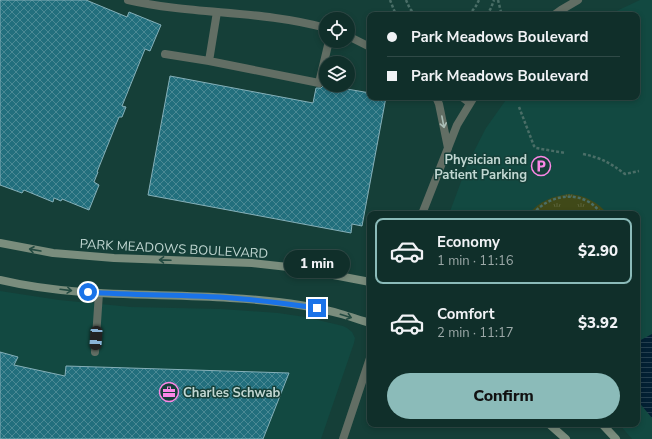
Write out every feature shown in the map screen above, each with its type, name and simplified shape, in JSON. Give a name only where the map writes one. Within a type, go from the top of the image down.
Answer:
[{"type":"main road","name":"PARK MEADOWS BOULEVARD","points":[[0,244],[53,253],[114,258],[252,263],[297,268],[367,281]]},
{"type":"main road","points":[[0,280],[76,292],[230,298],[268,301],[317,308],[367,322]]},
{"type":"main road","points":[[552,427],[566,439]]},
{"type":"main road","points":[[605,427],[616,439]]},
{"type":"street","points":[[128,0],[157,6],[279,18],[319,26]]},
{"type":"street","points":[[558,12],[578,0]]},
{"type":"street","points":[[209,61],[217,12]]},
{"type":"street","points":[[355,40],[367,46]]},
{"type":"street","points":[[165,54],[209,61],[319,83],[327,48]]},
{"type":"street","points":[[437,100],[448,148]]},
{"type":"street","points":[[423,211],[457,125],[472,100]]},
{"type":"street","points":[[95,352],[99,293]]},
{"type":"street","points":[[343,439],[367,367]]},
{"type":"path","points":[[390,0],[395,12]]},
{"type":"path","points":[[406,0],[413,12]]},
{"type":"path","points":[[471,12],[479,0]]},
{"type":"path","points":[[489,12],[494,0]]},
{"type":"path","points":[[498,0],[501,12]]},
{"type":"path","points":[[519,107],[536,148],[565,153]]},
{"type":"path","points":[[583,154],[605,161],[625,174],[639,171]]},
{"type":"path","points":[[536,211],[548,201],[566,197],[575,197],[585,200],[600,211]]},
{"type":"shaded area","points":[[640,0],[652,0],[652,439],[632,439],[622,427],[640,427],[640,211],[450,211],[468,163],[486,128],[506,100],[640,100],[640,12],[614,12]]},
{"type":"shaded area","name":"Charles Schwab","points":[[0,291],[59,300],[131,307],[221,309],[278,313],[305,317],[343,326],[352,332],[355,338],[321,439],[0,439]]},
{"type":"shaded area","points":[[652,334],[652,418],[640,404],[640,340]]},
{"type":"green space","points":[[569,194],[580,196],[600,206],[605,211],[531,211],[542,202],[557,196]]},
{"type":"building","points":[[0,0],[86,0],[127,17],[129,12],[161,25],[150,51],[145,49],[122,106],[126,107],[122,117],[119,117],[97,172],[94,182],[99,185],[89,210],[62,199],[61,201],[54,198],[53,202],[24,190],[22,193],[0,185]]},
{"type":"building","points":[[170,76],[313,103],[316,88],[319,88],[319,92],[355,92],[355,90],[367,92],[367,100],[385,100],[362,226],[352,224],[351,233],[148,195]]},
{"type":"building","points":[[0,352],[18,357],[14,365],[65,376],[66,366],[289,373],[263,439],[0,439]]},
{"type":"place","name":"Physician and Patient Parking","points":[[541,166]]},
{"type":"place","name":"Charles Schwab","points":[[169,392]]},
{"type":"route","points":[[88,292],[230,298],[268,301],[317,308]]}]
